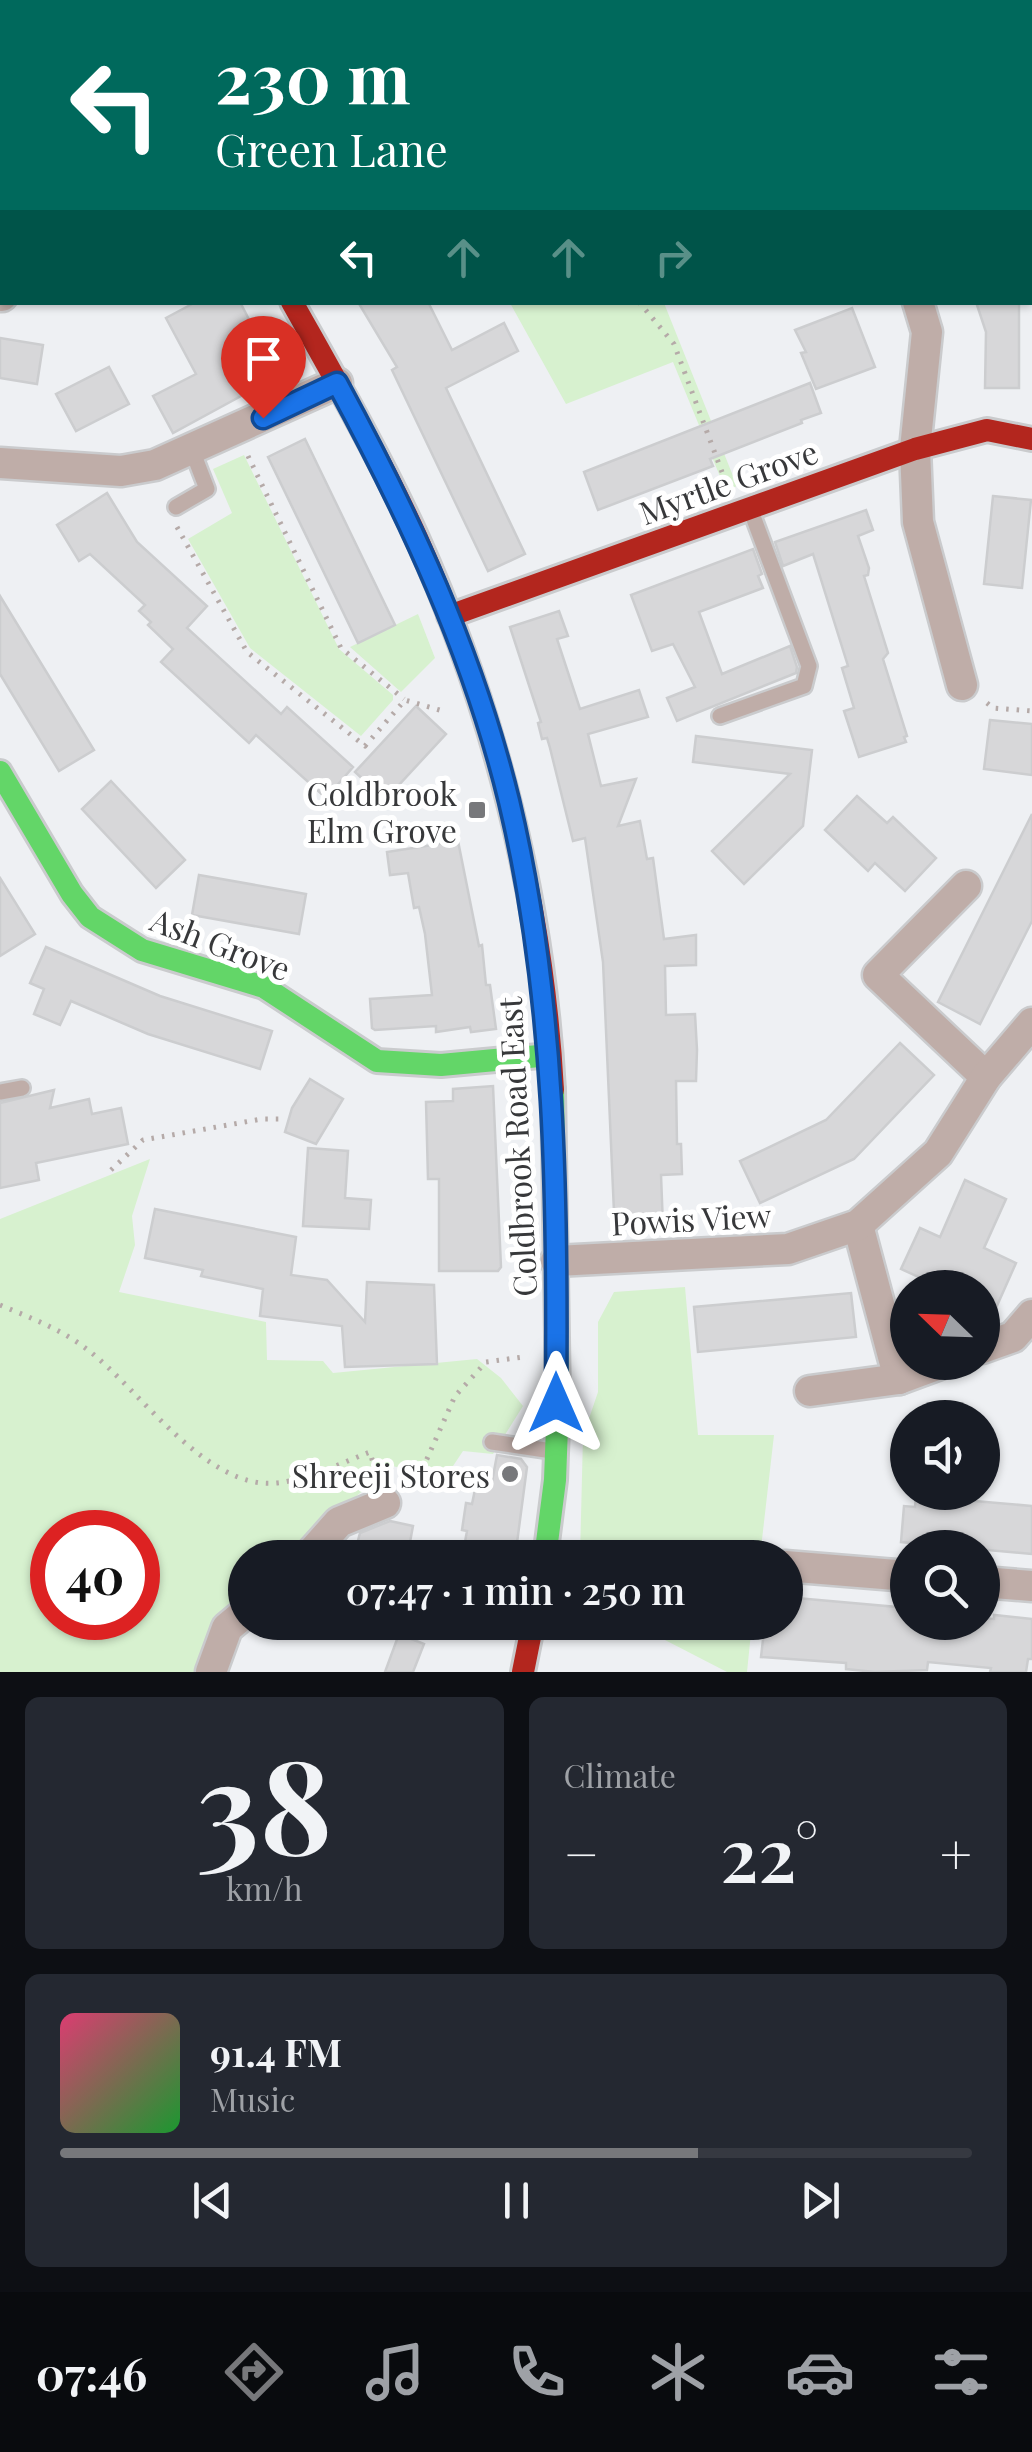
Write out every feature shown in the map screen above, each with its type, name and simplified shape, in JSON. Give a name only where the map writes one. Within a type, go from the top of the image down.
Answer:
[{"type":"street","name":"Coldbrook Road East","points":[[294,305],[408,518],[481,704],[509,802],[532,922],[550,1055],[556,1452],[547,1540]]},
{"type":"street","points":[[919,305],[927,332],[916,448],[918,522],[962,685]]},
{"type":"street","points":[[0,463],[121,472],[155,465],[337,383]]},
{"type":"street","name":"Myrtle Grove","points":[[449,616],[916,448],[988,430],[1032,439]]},
{"type":"street","name":"Ash Grove","points":[[0,772],[72,894],[90,916],[142,950],[264,988],[376,1061],[426,1065],[550,1055]]},
{"type":"street","points":[[966,886],[878,975],[986,1077]]},
{"type":"street","name":"Powis View","points":[[556,1261],[788,1248],[858,1225],[938,1153],[986,1077],[1032,1023]]},
{"type":"street","points":[[858,1225],[890,1346]]},
{"type":"street","points":[[1000,1342],[1013,1337],[1032,1315]]},
{"type":"street","points":[[810,1391],[899,1380]]},
{"type":"street","points":[[322,1540],[338,1522],[386,1503]]},
{"type":"street","points":[[803,1567],[890,1575]]},
{"type":"street","points":[[1000,1583],[1032,1586]]},
{"type":"street","points":[[211,1672],[228,1627]]},
{"type":"street","points":[[523,1672],[529,1640]]},
{"type":"lane","points":[[174,512],[207,489],[192,450]]},
{"type":"lane","points":[[720,716],[804,686],[808,677],[809,666],[743,509]]},
{"type":"lane","points":[[0,1092],[22,1088]]},
{"type":"lane","points":[[492,1442],[556,1452]]},
{"type":"path","points":[[642,305],[674,344],[743,509]]},
{"type":"path","points":[[236,431],[342,648],[404,700],[451,713],[481,704]]},
{"type":"path","points":[[174,512],[247,652],[365,746],[404,700]]},
{"type":"path","points":[[962,685],[993,708],[1032,710]]},
{"type":"path","points":[[111,1170],[143,1140],[282,1119]]},
{"type":"path","points":[[0,1305],[54,1327],[88,1349],[193,1449],[244,1481],[276,1483],[370,1452],[386,1503],[422,1470],[456,1396],[486,1362],[502,1361]]},
{"type":"green space","points":[[511,305],[665,305],[737,486],[726,491],[673,362],[566,404]]},
{"type":"green space","points":[[244,455],[339,649],[393,695],[393,700],[361,736],[250,648],[188,539],[232,513],[213,469]]},
{"type":"green space","points":[[418,614],[435,658],[401,692],[350,647]]},
{"type":"green space","points":[[150,1159],[132,1216],[135,1245],[119,1292],[266,1322],[267,1360],[323,1361],[333,1373],[477,1359],[501,1378],[523,1406],[493,1454],[463,1451],[437,1490],[427,1476],[393,1466],[309,1540],[228,1540],[228,1632],[204,1672],[0,1672],[0,1219]]},
{"type":"green space","points":[[685,1287],[698,1435],[774,1435],[762,1540],[580,1540],[583,1436],[598,1392],[598,1322],[614,1292]]},
{"type":"green space","points":[[665,1640],[750,1640],[747,1672],[727,1672]]},
{"type":"building","points":[[190,305],[242,305],[278,376],[173,433],[153,396],[196,374],[166,318]]},
{"type":"building","points":[[360,305],[430,305],[452,350],[504,323],[518,351],[446,388],[525,554],[488,571],[392,370],[397,367]]},
{"type":"building","points":[[977,305],[1019,305],[1019,388],[985,388],[986,332]]},
{"type":"building","points":[[852,308],[875,367],[816,389],[795,330]]},
{"type":"building","points":[[0,338],[43,345],[37,384],[0,378]]},
{"type":"building","points":[[109,367],[129,404],[76,431],[56,394]]},
{"type":"building","points":[[810,383],[821,413],[710,459],[713,466],[598,510],[584,472]]},
{"type":"building","points":[[305,439],[395,625],[358,643],[268,457]]},
{"type":"building","points":[[107,493],[137,542],[207,606],[187,628],[281,714],[287,707],[353,767],[326,798],[256,735],[249,743],[161,662],[173,649],[139,611],[145,605],[90,554],[79,561],[57,525]]},
{"type":"building","points":[[993,496],[1031,500],[1022,588],[984,584]]},
{"type":"building","points":[[866,510],[873,530],[858,536],[869,568],[864,576],[888,653],[883,659],[907,736],[906,742],[859,757],[844,711],[854,708],[842,668],[848,666],[813,554],[783,566],[775,542]]},
{"type":"building","points":[[753,549],[763,588],[699,612],[722,674],[790,646],[796,673],[677,721],[667,698],[695,687],[673,644],[652,651],[631,595]]},
{"type":"building","points":[[0,596],[94,750],[59,771],[0,674]]},
{"type":"building","points":[[559,611],[568,636],[557,639],[580,709],[639,690],[648,717],[588,734],[601,786],[636,779],[618,826],[640,821],[647,859],[653,858],[664,939],[696,935],[696,965],[665,966],[666,1015],[695,1014],[697,1050],[696,1081],[676,1081],[677,1144],[681,1144],[682,1174],[661,1175],[663,1226],[617,1227],[603,962],[585,838],[573,841],[550,748],[547,738],[542,739],[538,723],[541,722],[510,627]]},
{"type":"building","points":[[416,706],[446,734],[385,800],[355,772]]},
{"type":"building","points":[[990,720],[1032,724],[1032,775],[984,769]]},
{"type":"building","points":[[696,736],[812,750],[803,826],[744,884],[712,851],[790,774],[693,762]]},
{"type":"building","points":[[111,781],[185,860],[156,888],[82,809]]},
{"type":"building","points":[[857,796],[887,823],[893,817],[936,858],[905,891],[875,863],[868,871],[825,830]]},
{"type":"building","points":[[1032,814],[1032,921],[980,1024],[938,1002]]},
{"type":"building","points":[[458,841],[496,1029],[471,1032],[470,1027],[436,1032],[436,1026],[375,1030],[370,999],[432,995],[419,907],[414,908],[408,873],[390,875],[387,852]]},
{"type":"building","points":[[199,875],[306,894],[299,934],[192,915]]},
{"type":"building","points":[[0,878],[35,934],[0,956]]},
{"type":"building","points":[[46,947],[160,996],[272,1031],[260,1069],[148,1034],[71,1001],[60,1025],[34,1014],[44,989],[30,983]]},
{"type":"building","points":[[900,1043],[934,1075],[854,1159],[760,1203],[740,1161],[826,1120]]},
{"type":"building","points":[[310,1079],[343,1099],[316,1144],[285,1132],[292,1108]]},
{"type":"building","points":[[493,1086],[501,1267],[498,1271],[439,1271],[439,1179],[428,1179],[426,1102],[453,1101],[453,1089]]},
{"type":"building","points":[[54,1090],[50,1108],[89,1099],[92,1114],[121,1108],[128,1144],[36,1163],[39,1180],[0,1188],[0,1103]]},
{"type":"building","points":[[308,1148],[348,1151],[345,1198],[371,1200],[369,1229],[303,1226]]},
{"type":"building","points":[[965,1180],[1006,1199],[984,1248],[1016,1263],[1000,1299],[1000,1270],[901,1269],[920,1228],[940,1237]]},
{"type":"building","points":[[155,1209],[296,1237],[291,1275],[327,1280],[365,1322],[367,1282],[434,1285],[437,1364],[345,1367],[342,1326],[260,1316],[263,1289],[201,1276],[203,1270],[145,1258]]},
{"type":"building","points":[[851,1293],[856,1337],[698,1352],[694,1307]]},
{"type":"building","points":[[497,1455],[521,1459],[527,1467],[517,1540],[465,1540],[467,1531],[462,1530],[466,1503],[472,1504],[477,1480],[492,1482]]},
{"type":"building","points":[[1000,1503],[1032,1506],[1032,1554],[1000,1551],[1000,1530],[902,1530],[904,1510],[1000,1510]]},
{"type":"building","points":[[390,1521],[413,1526],[410,1540],[358,1540],[360,1533]]},
{"type":"building","points":[[803,1599],[890,1606],[890,1640],[1000,1640],[1000,1616],[1032,1619],[1032,1659],[1028,1659],[1026,1672],[990,1672],[991,1668],[928,1662],[927,1670],[875,1672],[846,1669],[846,1663],[761,1657],[763,1640],[803,1640]]},
{"type":"building","points":[[397,1640],[424,1644],[413,1672],[385,1672]]},
{"type":"traffic: fast","points":[[0,772],[72,894],[90,917],[142,950],[264,987],[377,1061],[441,1065],[550,1055]]},
{"type":"traffic: fast","points":[[547,1540],[555,1480],[558,1400],[553,1090]]},
{"type":"traffic: jam","points":[[294,305],[403,508],[445,603],[469,670],[491,738],[526,878],[538,948],[553,1090]]},
{"type":"traffic: jam","points":[[449,616],[915,449],[987,430],[1032,439]]},
{"type":"traffic: jam","points":[[523,1672],[529,1640]]},
{"type":"place","name":"Coldbrook Elm Grove","points":[[477,810]]},
{"type":"place","name":"Shreeji Stores","points":[[510,1474]]},
{"type":"route","points":[[263,418],[337,383],[408,518],[481,704],[509,802],[532,922],[550,1055],[556,1403]]}]
